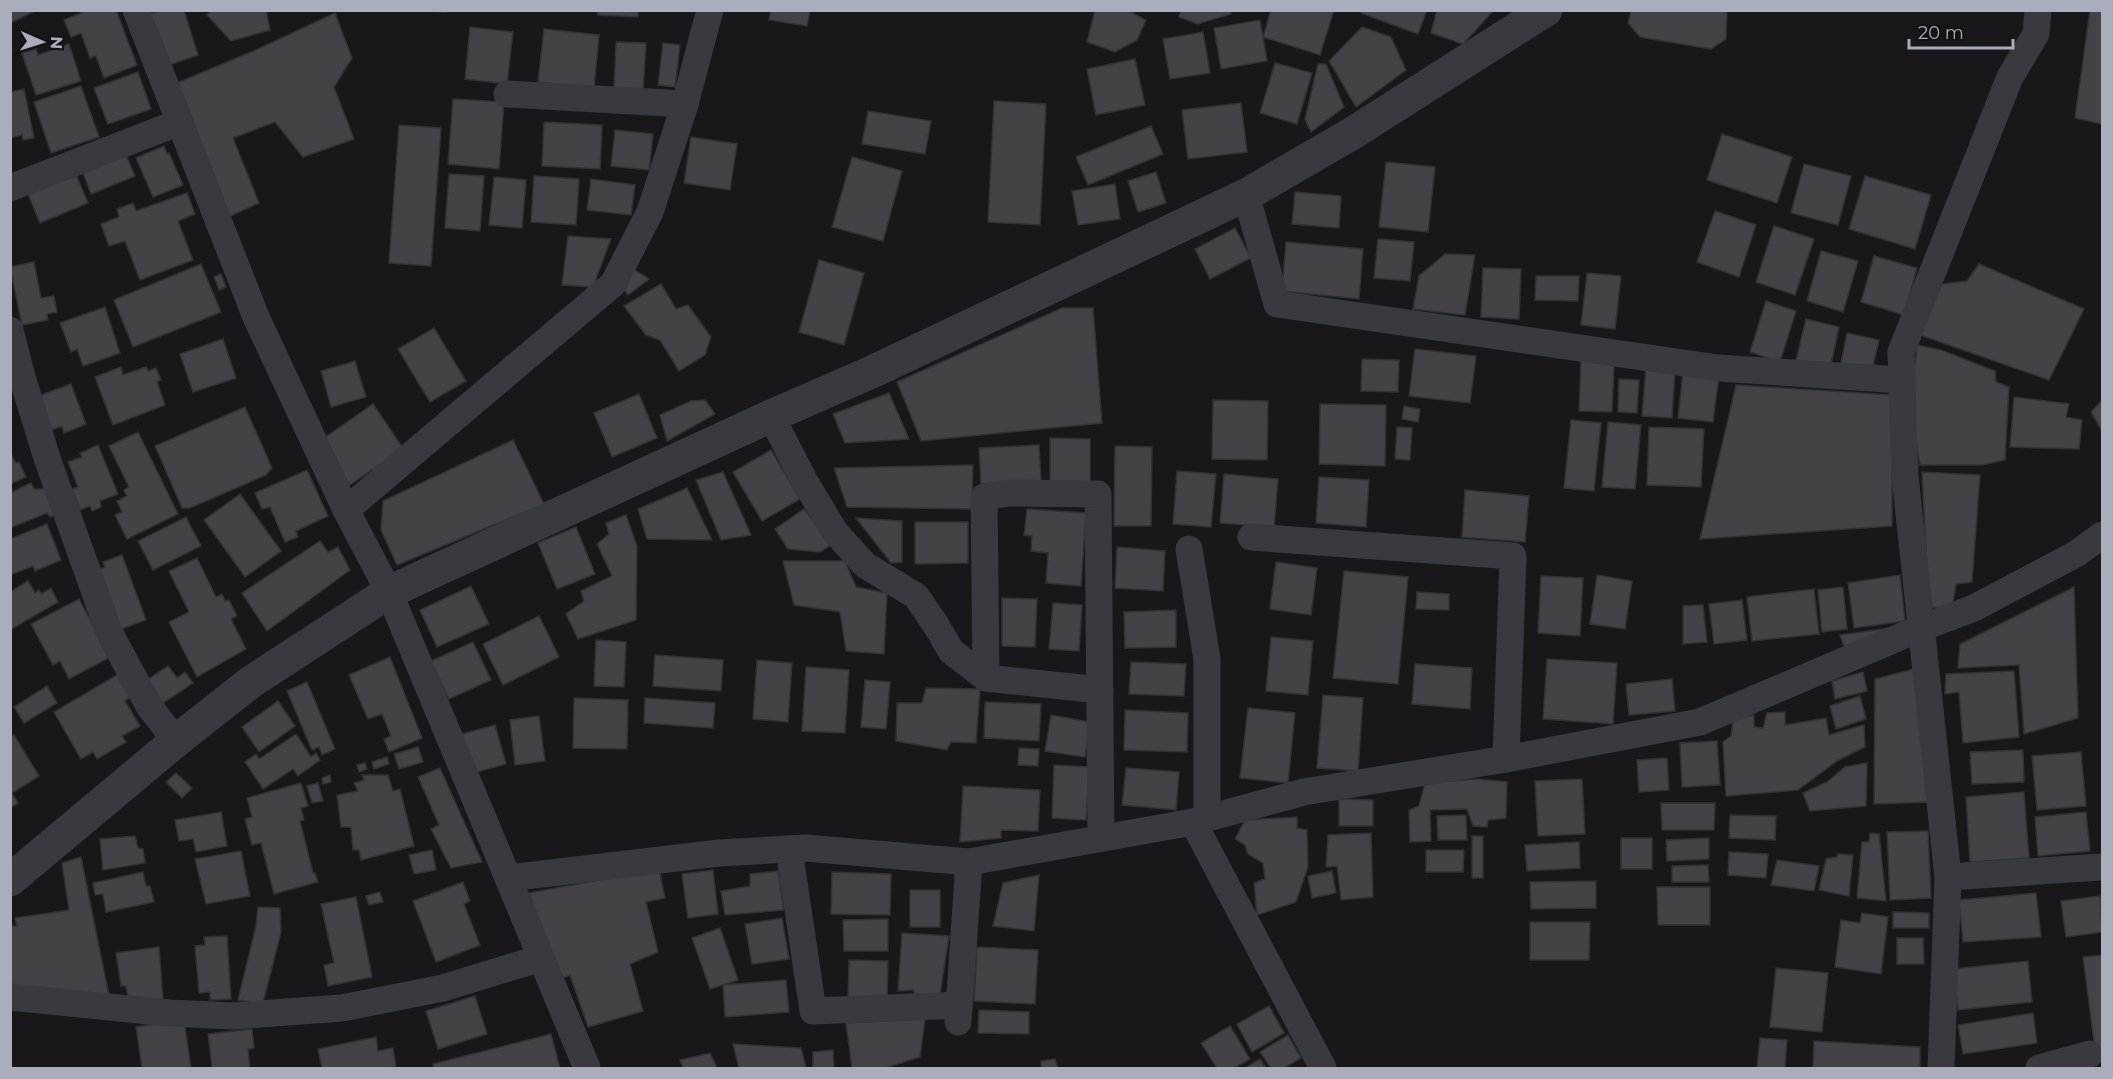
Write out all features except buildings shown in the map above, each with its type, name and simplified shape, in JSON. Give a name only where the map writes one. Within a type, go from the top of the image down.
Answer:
[{"type":"street","points":[[136,10],[256,317],[346,510],[389,592],[587,1068]]},
{"type":"street","points":[[346,510],[613,284],[650,212],[685,104],[710,10]]},
{"type":"street","points":[[10,880],[176,741],[251,682],[389,592],[885,366],[1246,195],[1353,133],[1546,10]]},
{"type":"street","points":[[1941,1068],[1948,877],[1905,476],[1901,352],[2010,77],[2036,34],[2038,10]]},
{"type":"street","points":[[507,94],[685,104]]},
{"type":"street","points":[[10,188],[180,122]]},
{"type":"street","points":[[1246,195],[1277,304],[1718,368],[1902,380]]},
{"type":"street","points":[[10,330],[47,458],[109,632],[149,706],[176,741]]},
{"type":"street","points":[[771,416],[805,482],[835,532],[866,566],[916,596],[951,651],[986,678],[1100,690]]},
{"type":"street","points":[[986,678],[984,497],[1009,493],[1098,494],[1101,838]]},
{"type":"street","points":[[508,878],[719,853],[806,848],[969,862],[1200,820],[1304,792],[1506,759],[1701,722],[1921,628],[1974,608],[2076,554],[2103,536]]},
{"type":"street","points":[[1251,537],[1513,556],[1506,759]]},
{"type":"street","points":[[1190,549],[1207,659],[1200,820],[1323,1068]]},
{"type":"street","points":[[789,849],[813,1011],[959,1014],[969,862]]},
{"type":"street","points":[[1948,877],[2103,867]]},
{"type":"street","points":[[10,997],[169,1013],[232,1016],[342,1008],[443,988],[541,958]]},
{"type":"street","points":[[2038,1068],[2090,1054]]}]
